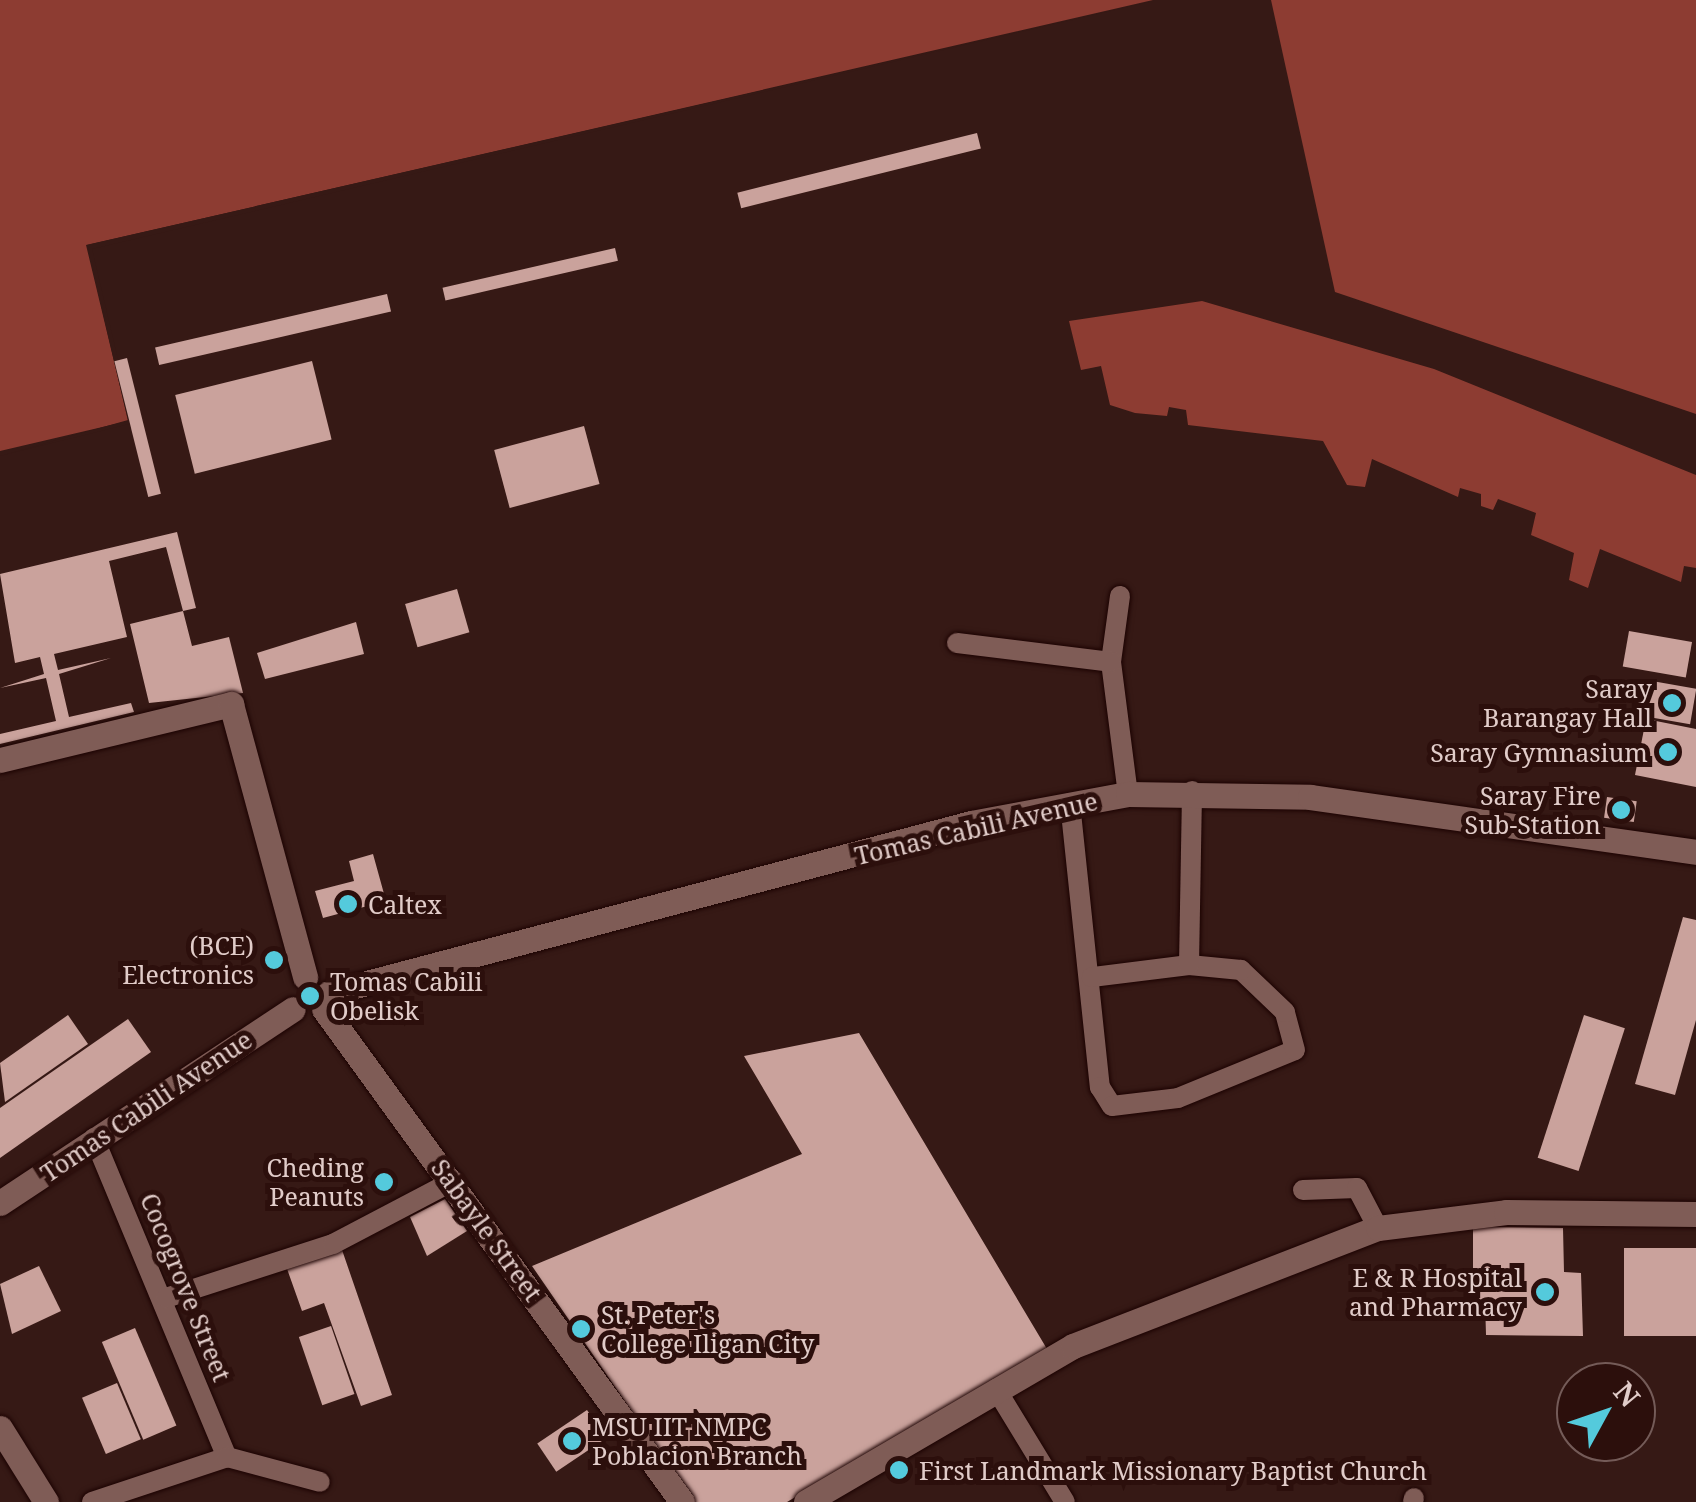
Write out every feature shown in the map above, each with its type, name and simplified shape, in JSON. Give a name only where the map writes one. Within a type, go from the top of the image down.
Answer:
[{"type":"street","points":[[1120,596],[1111,662],[1128,794]]},
{"type":"street","points":[[957,642],[1111,662]]},
{"type":"street","points":[[0,760],[232,704],[305,976],[292,986],[293,1009]]},
{"type":"street","points":[[1189,966],[1192,791]]},
{"type":"street","name":"Tomas Cabili Avenue","points":[[0,1203],[293,1009],[309,1017],[327,1001],[1070,803],[1128,794],[1192,791],[1310,797],[1696,852]]},
{"type":"street","points":[[1070,803],[1092,977],[1100,1086],[1112,1106],[1178,1098],[1295,1050],[1285,1012],[1261,983],[1240,970],[1189,966],[1092,977]]},
{"type":"street","name":"Sabayle Street","points":[[305,976],[327,1001],[682,1502]]},
{"type":"street","name":"Cocogrove Street","points":[[94,1138],[166,1298],[227,1457]]},
{"type":"street","points":[[166,1298],[319,1250],[453,1180]]},
{"type":"street","points":[[1303,1190],[1357,1188],[1378,1228]]},
{"type":"street","points":[[806,1502],[996,1389],[1130,1319],[1378,1228],[1506,1212],[1696,1214]]},
{"type":"street","points":[[996,1389],[1064,1502]]},
{"type":"street","points":[[0,1428],[46,1502]]},
{"type":"street","points":[[92,1502],[227,1457],[320,1482]]},
{"type":"shaded area","points":[[0,0],[1153,0],[87,245],[128,421],[0,451]]},
{"type":"shaded area","points":[[1271,0],[1696,0],[1696,414],[1335,292]]},
{"type":"shaded area","points":[[1202,301],[1434,369],[1696,475],[1696,568],[1684,566],[1681,582],[1600,549],[1588,588],[1569,580],[1574,553],[1531,535],[1536,513],[1498,499],[1493,510],[1481,506],[1481,494],[1460,488],[1458,497],[1372,459],[1365,487],[1347,485],[1323,441],[1188,425],[1186,410],[1169,407],[1167,416],[1135,413],[1110,405],[1101,366],[1081,370],[1069,321]]},
{"type":"pier","points":[[1158,0],[92,249],[133,423],[0,456],[128,420],[86,245]]},
{"type":"pier","points":[[1266,0],[1271,0],[1271,297],[1266,297]]},
{"type":"building","points":[[977,133],[981,149],[741,208],[737,193]]},
{"type":"building","points":[[615,248],[618,261],[445,300],[443,288]]},
{"type":"building","points":[[387,294],[391,312],[159,365],[155,348]]},
{"type":"building","points":[[127,358],[161,494],[148,497],[114,361]]},
{"type":"building","points":[[312,361],[332,440],[195,474],[175,395]]},
{"type":"building","points":[[584,426],[600,484],[510,508],[494,450]]},
{"type":"building","points":[[177,532],[196,608],[183,611],[166,547],[109,561],[127,637],[54,654],[58,670],[111,658],[59,674],[69,717],[131,703],[134,712],[0,744],[0,734],[56,721],[46,678],[0,688],[44,674],[40,657],[15,663],[0,574]]},
{"type":"building","points":[[457,589],[469,632],[417,647],[405,604]]},
{"type":"building","points":[[183,611],[192,646],[229,637],[243,693],[149,703],[130,624]]},
{"type":"building","points":[[356,622],[364,654],[265,679],[257,653]]},
{"type":"building","points":[[1629,631],[1692,642],[1686,678],[1623,666]]},
{"type":"building","name":"Saray Barangay Hall","points":[[1652,681],[1696,689],[1690,724],[1646,716]]},
{"type":"building","name":"Saray Gymnasium","points":[[1646,719],[1696,729],[1696,787],[1635,775]]},
{"type":"building","name":"Saray Fire Sub-Station","points":[[1607,797],[1637,801],[1634,822],[1604,818]]},
{"type":"building","points":[[373,854],[386,901],[323,918],[315,891],[354,881],[349,861]]},
{"type":"building","points":[[1683,917],[1696,920],[1696,1020],[1675,1095],[1635,1084]]},
{"type":"building","points":[[68,1015],[88,1044],[5,1102],[0,1063]]},
{"type":"building","points":[[1584,1015],[1625,1028],[1579,1171],[1538,1158]]},
{"type":"building","points":[[128,1019],[151,1052],[0,1158],[0,1108]]},
{"type":"building","points":[[859,1033],[1047,1349],[787,1502],[694,1502],[532,1266],[802,1154],[744,1056]]},
{"type":"building","points":[[445,1199],[467,1231],[427,1256],[410,1217]]},
{"type":"building","name":"E & R Hospital and Pharmacy","points":[[1473,1227],[1563,1228],[1564,1272],[1581,1273],[1583,1336],[1486,1335],[1485,1301],[1473,1301]]},
{"type":"building","points":[[341,1247],[392,1395],[361,1406],[324,1303],[302,1311],[286,1266]]},
{"type":"building","points":[[1624,1248],[1696,1248],[1696,1336],[1624,1336]]},
{"type":"building","points":[[39,1266],[61,1311],[12,1334],[0,1284]]},
{"type":"building","points":[[331,1326],[354,1394],[322,1405],[299,1337]]},
{"type":"building","points":[[135,1328],[176,1426],[143,1440],[102,1342]]},
{"type":"building","points":[[117,1383],[141,1439],[106,1454],[82,1398]]},
{"type":"building","name":"MSU IIT NMPC Poblacion Branch","points":[[587,1410],[606,1438],[556,1472],[537,1444]]},
{"type":"place","name":"Saray Barangay Hall","points":[[1672,703]]},
{"type":"place","name":"Saray Gymnasium","points":[[1668,752]]},
{"type":"place","name":"Saray Fire Sub-Station","points":[[1621,810]]},
{"type":"place","name":"Caltex","points":[[348,904]]},
{"type":"place","name":"(BCE) Electronics","points":[[274,960]]},
{"type":"place","name":"Tomas Cabili Obelisk","points":[[310,996]]},
{"type":"place","name":"Cheding Peanuts","points":[[384,1182]]},
{"type":"place","name":"E & R Hospital and Pharmacy","points":[[1545,1292]]},
{"type":"place","name":"St. Peter's College Iligan City","points":[[581,1329]]},
{"type":"place","name":"MSU IIT NMPC Poblacion Branch","points":[[572,1441]]},
{"type":"place","name":"First Landmark Missionary Baptist Church","points":[[899,1470]]}]
